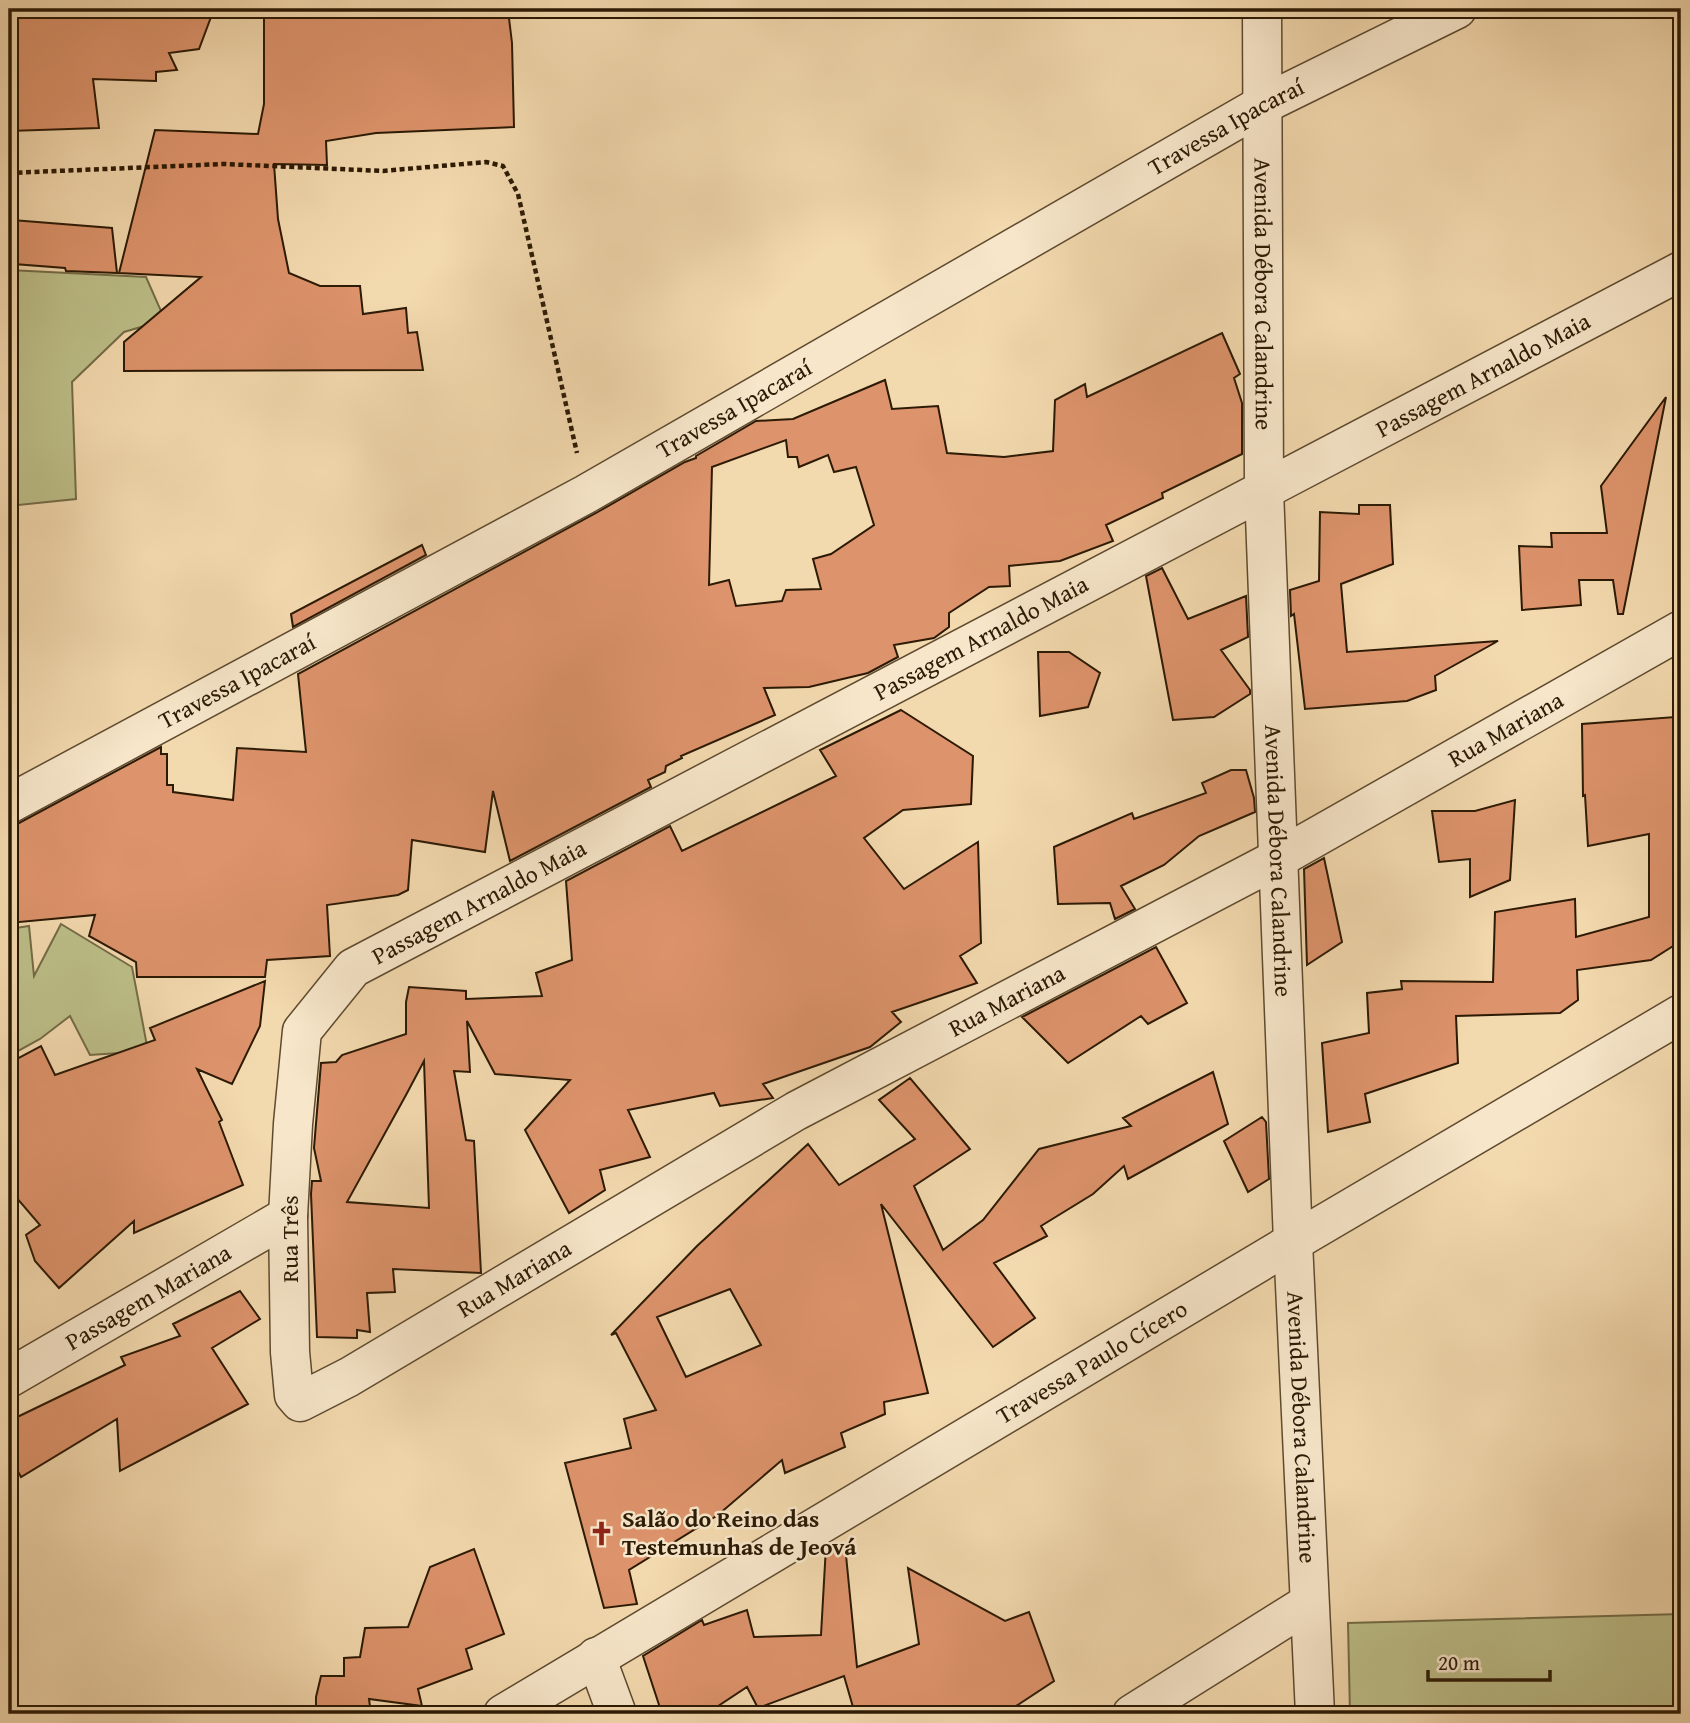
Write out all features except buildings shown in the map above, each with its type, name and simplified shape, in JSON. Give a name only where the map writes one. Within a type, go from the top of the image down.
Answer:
[{"type":"street","name":"Avenida Débora Calandrine","points":[[1262,9],[1265,490],[1293,1242],[1315,1714]]},
{"type":"street","name":"Travessa Ipacaraí","points":[[9,804],[586,494],[1262,105],[1457,9]]},
{"type":"street","name":"Passagem Arnaldo Maia","points":[[302,1031],[353,968],[1681,271]]},
{"type":"street","name":"Rua Mariana","points":[[339,1383],[796,1111],[1279,858],[1681,630]]},
{"type":"street","name":"Travessa Paulo Cícero","points":[[503,1714],[1293,1242],[1681,1014]]},
{"type":"street","name":"Rua Três","points":[[302,1031],[288,1216],[290,1352],[294,1395],[300,1402],[339,1383]]},
{"type":"street","name":"Passagem Mariana","points":[[9,1378],[288,1216]]},
{"type":"street","points":[[1132,1714],[1309,1603]]},
{"type":"street","points":[[596,1657],[617,1714]]},
{"type":"path","points":[[9,173],[224,164],[383,171],[486,162],[503,166],[518,194],[586,494]]},
{"type":"green space","points":[[9,270],[146,277],[165,320],[124,332],[72,382],[76,499],[9,506]]},
{"type":"green space","points":[[61,924],[132,967],[148,1051],[90,1055],[70,1016],[40,1039],[9,1056],[9,929],[29,926],[34,976]]},
{"type":"green space","points":[[1681,1614],[1681,1714],[1350,1714],[1348,1623]]},
{"type":"place","name":"Salão do Reino das Testemunhas de Jeová","points":[[602,1533]]}]
